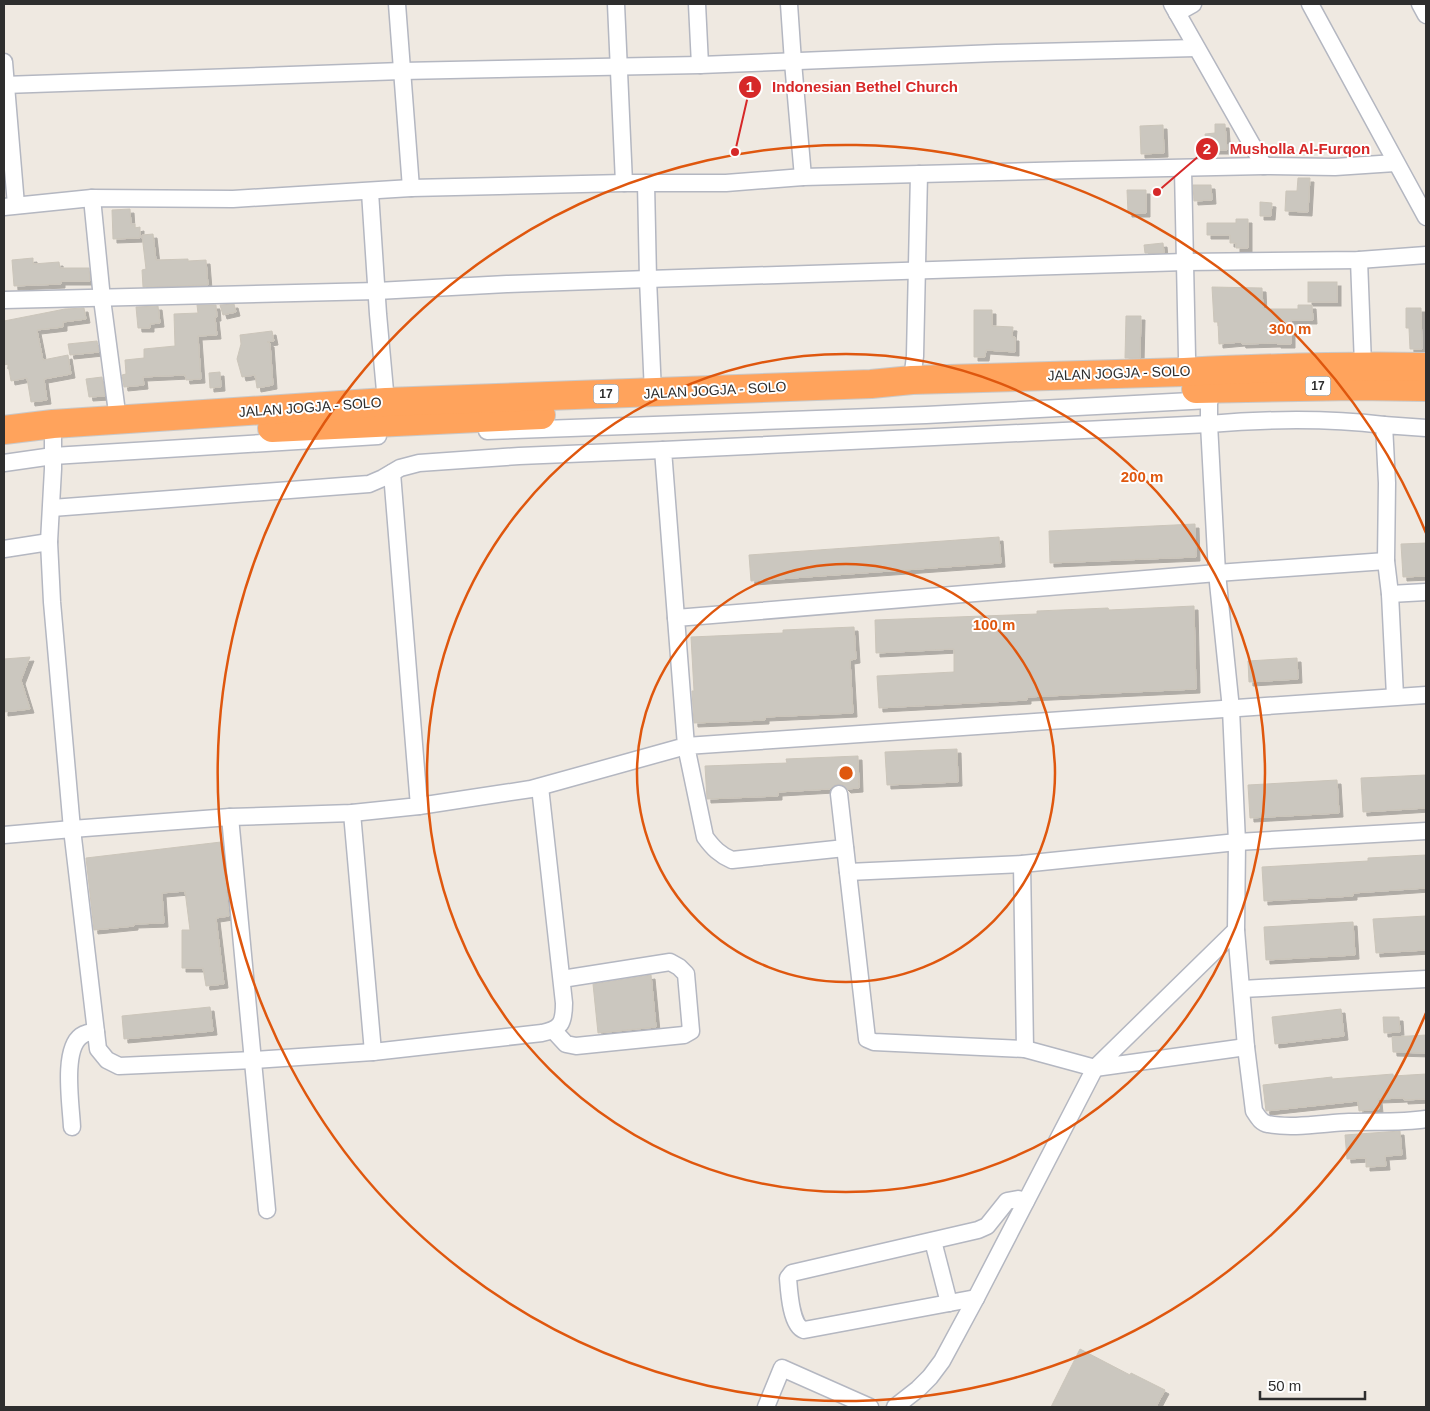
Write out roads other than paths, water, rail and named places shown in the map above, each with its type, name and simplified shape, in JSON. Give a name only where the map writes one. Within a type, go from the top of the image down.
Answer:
[{"type":"highway","name":"JALAN JOGJA - SOLO","points":[[4,447],[53,440],[391,419],[900,400],[1157,396],[1203,382],[1363,365],[1426,367]]},
{"type":"highway","name":"JALAN JOGJA - SOLO","points":[[4,430],[53,440],[118,420],[391,419],[653,392],[871,384],[912,380],[1203,382],[1426,387]]},
{"type":"street","points":[[398,4],[411,188]]},
{"type":"street","points":[[616,4],[624,183]]},
{"type":"street","points":[[697,4],[700,65]]},
{"type":"street","points":[[790,4],[803,177]]},
{"type":"street","points":[[1193,4],[1174,8],[1264,166]]},
{"type":"street","points":[[1310,4],[1426,217]]},
{"type":"street","points":[[1420,4],[1426,15]]},
{"type":"street","points":[[5,85],[402,71],[618,68],[996,53],[1196,48]]},
{"type":"street","points":[[4,62],[10,206],[92,198],[234,199],[411,188],[624,183],[726,183],[803,177],[1072,170],[1264,166],[1335,167],[1395,162]]},
{"type":"street","points":[[1183,169],[1187,357],[1203,382],[1209,424],[1217,573],[1231,709],[1237,842],[1236,930],[1246,1048],[1254,1111],[1260,1120],[1266,1124],[1298,1126],[1350,1122],[1411,1122],[1426,1119]]},
{"type":"street","points":[[912,380],[915,356],[919,174]]},
{"type":"street","points":[[646,183],[653,392]]},
{"type":"street","points":[[370,192],[378,314],[391,419]]},
{"type":"street","points":[[92,198],[102,299],[118,420]]},
{"type":"street","points":[[4,300],[377,291],[507,284],[1185,262],[1358,260],[1426,255]]},
{"type":"street","points":[[1358,260],[1363,365]]},
{"type":"street","points":[[1203,382],[1426,397]]},
{"type":"street","points":[[52,508],[369,484],[400,468],[419,463],[519,456],[1242,421],[1331,420],[1426,428]]},
{"type":"street","points":[[1384,425],[1387,483],[1386,561],[1390,594],[1395,696]]},
{"type":"street","points":[[4,463],[53,440],[52,508],[49,542],[52,602],[72,829],[98,1049],[107,1060],[119,1066],[254,1060],[373,1052],[554,1031],[564,1017],[562,979],[540,787]]},
{"type":"street","points":[[663,450],[686,746],[705,837],[711,846],[732,860],[845,848]]},
{"type":"street","points":[[392,473],[419,806]]},
{"type":"street","points":[[4,549],[49,542]]},
{"type":"street","points":[[676,618],[1217,573],[1386,561]]},
{"type":"street","points":[[1390,594],[1426,592]]},
{"type":"street","points":[[4,835],[230,816],[352,813],[419,806],[540,787],[686,746],[1426,694]]},
{"type":"street","points":[[839,794],[867,1039],[874,1042],[1025,1049],[1095,1068],[1246,1048]]},
{"type":"street","points":[[352,813],[373,1052]]},
{"type":"street","points":[[230,816],[267,1210]]},
{"type":"street","points":[[848,872],[1022,864],[1237,842],[1426,831]]},
{"type":"street","points":[[1022,864],[1025,1049]]},
{"type":"street","points":[[895,1407],[930,1377],[942,1360],[1095,1068],[1236,930]]},
{"type":"street","points":[[554,1031],[566,1044],[576,1046],[684,1035],[691,1030],[686,974],[680,967],[670,962],[562,979]]},
{"type":"street","points":[[1242,989],[1426,979]]},
{"type":"street","points":[[72,1127],[69,1059],[76,1041],[86,1033],[96,1032]]},
{"type":"street","points":[[976,1298],[804,1330],[797,1326],[794,1318],[788,1278],[792,1273],[978,1230],[987,1226],[1007,1201],[1018,1199],[1026,1201]]},
{"type":"street","points":[[933,1241],[948,1303]]},
{"type":"street","points":[[766,1407],[782,1368],[870,1407]]},
{"type":"place","name":"Indonesian Bethel Church","points":[[735,152]]},
{"type":"place","name":"Musholla Al-Furqon","points":[[1157,192]]}]
